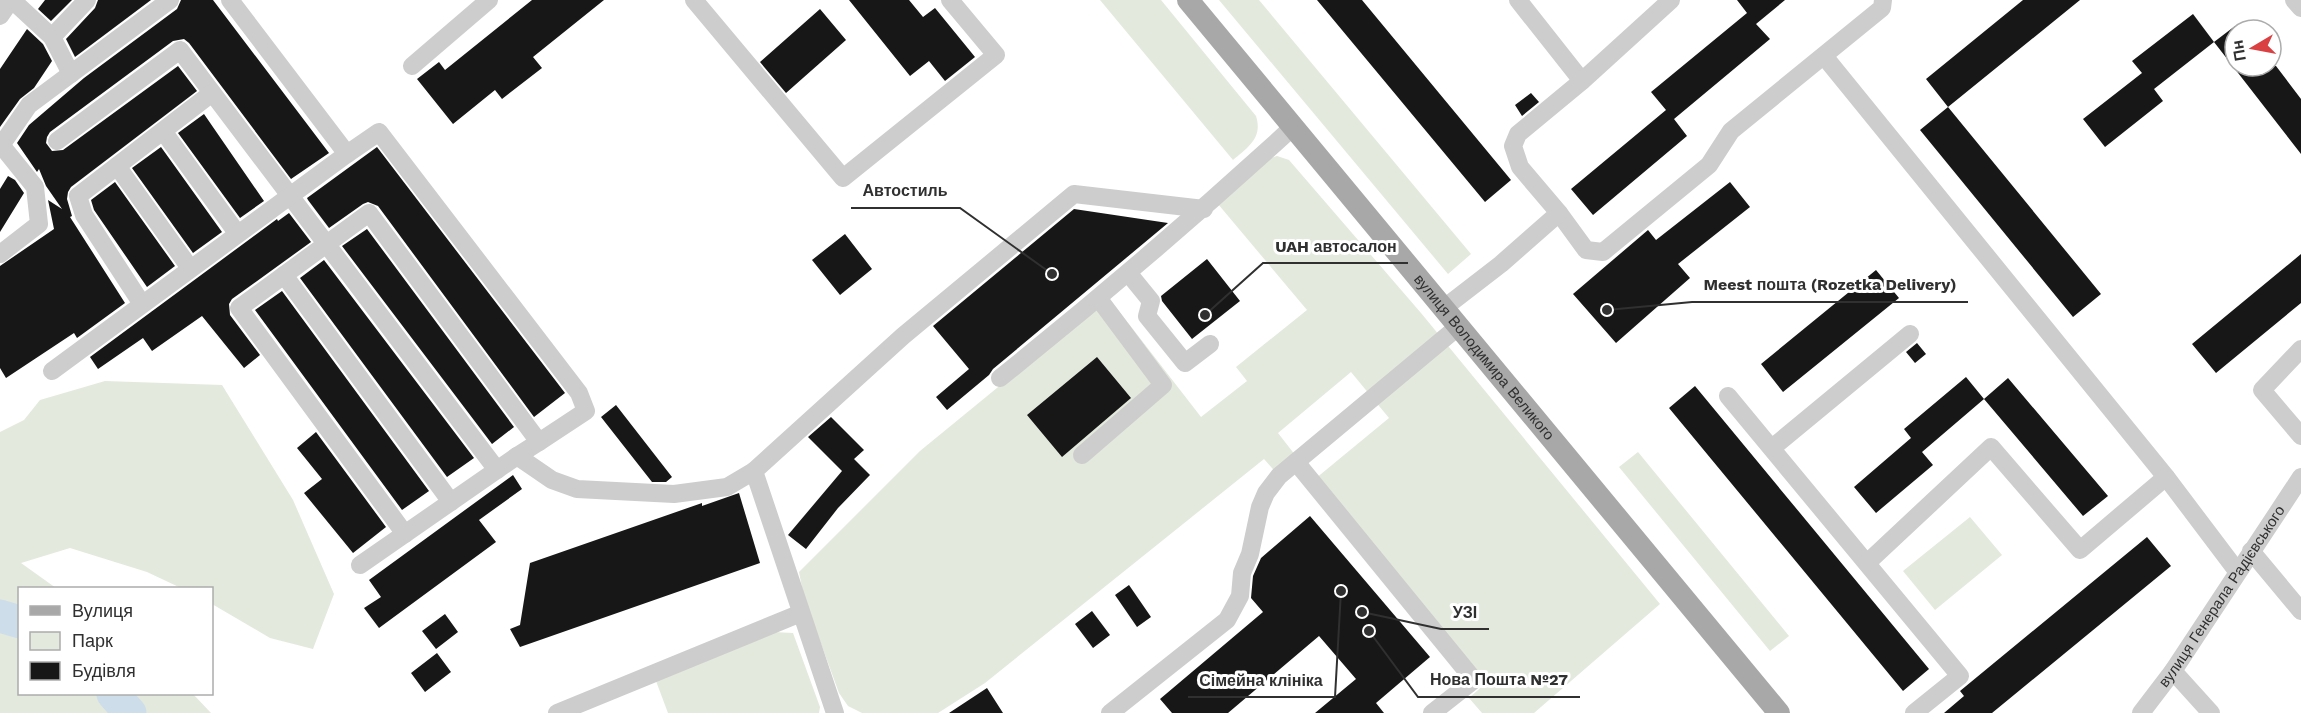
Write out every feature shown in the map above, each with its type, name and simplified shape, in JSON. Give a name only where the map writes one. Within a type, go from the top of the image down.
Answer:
[{"type":"main road","name":"вулиця Володимира Великого","points":[[1188,0],[1779,713]]},
{"type":"street","points":[[0,4],[11,0]]},
{"type":"street","points":[[0,16],[11,0]]},
{"type":"street","points":[[11,0],[52,37],[71,74]]},
{"type":"street","points":[[52,37],[87,0]]},
{"type":"street","points":[[0,254],[39,224],[35,187],[1,146],[29,105],[170,0]]},
{"type":"street","points":[[230,0],[347,154]]},
{"type":"street","points":[[412,66],[489,0]]},
{"type":"street","points":[[694,0],[843,178],[996,55],[950,0]]},
{"type":"street","points":[[1518,0],[1582,81]]},
{"type":"street","points":[[1671,0],[1582,81],[1518,134],[1513,146],[1521,167],[1586,250],[1603,252],[1708,165],[1731,131],[1882,8],[1882,0]]},
{"type":"street","points":[[2294,0],[2301,8]]},
{"type":"street","points":[[57,141],[180,50],[497,470]]},
{"type":"street","points":[[1824,56],[2166,477],[2237,571]]},
{"type":"street","points":[[142,304],[84,215],[78,196],[213,93]]},
{"type":"street","points":[[1000,378],[1129,274],[1294,126]]},
{"type":"street","points":[[163,131],[237,233]]},
{"type":"street","points":[[52,371],[237,233],[379,132],[579,393],[586,411],[360,565]]},
{"type":"street","points":[[117,166],[190,268]]},
{"type":"street","points":[[517,456],[552,480],[577,489],[674,494],[727,488],[754,471],[903,336],[1074,195],[1204,209]]},
{"type":"street","points":[[405,534],[239,308],[369,213],[539,442]]},
{"type":"street","points":[[1444,308],[1501,264],[1559,213]]},
{"type":"street","points":[[1129,274],[1151,301],[1147,316],[1185,363],[1210,344]]},
{"type":"street","points":[[284,275],[451,502]]},
{"type":"street","points":[[1082,455],[1163,385],[1099,299]]},
{"type":"street","points":[[1110,713],[1227,620],[1240,596],[1242,573],[1250,554],[1254,527],[1266,493],[1279,476],[1459,326]]},
{"type":"street","points":[[1772,448],[1910,334]]},
{"type":"street","points":[[2301,349],[2262,390],[2301,436]]},
{"type":"street","points":[[1728,396],[1960,676],[1914,713]]},
{"type":"street","points":[[1867,562],[1991,447],[2080,550],[2166,477]]},
{"type":"street","points":[[1296,462],[1474,680],[1432,713]]},
{"type":"street","points":[[754,471],[835,713]]},
{"type":"street","name":"вулиця Генерала Радієвського","points":[[2141,713],[2173,671],[2301,477]]},
{"type":"street","points":[[2251,551],[2301,611]]},
{"type":"street","points":[[557,713],[801,614]]},
{"type":"street","points":[[2173,671],[2211,713]]},
{"type":"green space","points":[[1100,0],[1161,0],[1256,116],[1258,124],[1256,136],[1249,146],[1233,160]]},
{"type":"green space","points":[[1219,0],[1259,0],[1471,254],[1448,274]]},
{"type":"green space","points":[[1277,156],[1289,160],[1421,313],[1660,604],[1534,713],[1482,713],[1469,698],[1486,683],[1315,479],[1389,418],[1351,372],[1278,433],[1299,460],[1279,476],[1264,459],[985,683],[938,713],[862,713],[848,706],[839,693],[804,597],[799,572],[920,451],[1108,297],[1201,417],[1247,381],[1236,367],[1307,310],[1218,204],[1271,158]]},
{"type":"green space","points":[[105,381],[222,385],[293,500],[334,594],[313,649],[270,638],[213,605],[213,587],[179,587],[147,572],[70,548],[21,563],[55,587],[18,587],[18,695],[194,695],[211,713],[0,713],[0,432],[24,420],[40,400]]},
{"type":"green space","points":[[1638,452],[1789,636],[1770,651],[1619,467]]},
{"type":"green space","points":[[1970,517],[2002,555],[1935,610],[1903,571]]},
{"type":"green space","points":[[773,632],[793,633],[820,707],[819,713],[668,713],[656,681]]},
{"type":"building","points":[[45,0],[72,0],[51,21],[38,9]]},
{"type":"building","points":[[98,0],[151,0],[75,57],[66,39],[95,8]]},
{"type":"building","points":[[181,0],[213,0],[329,153],[291,179],[189,43],[184,39],[173,41],[50,132],[47,137],[46,143],[52,151],[63,150],[178,66],[197,91],[71,187],[68,192],[67,199],[72,216],[70,217],[125,303],[77,338],[74,333],[6,378],[0,368],[0,266],[54,229],[48,200],[62,209],[46,186],[39,169],[37,172],[17,143],[29,125],[84,78],[177,9]]},
{"type":"building","points":[[532,0],[604,0],[533,57],[542,68],[502,99],[495,90],[453,124],[417,79],[439,62],[445,70]]},
{"type":"building","points":[[849,0],[909,0],[923,17],[935,8],[975,57],[945,81],[929,61],[910,76]]},
{"type":"building","points":[[1317,0],[1362,0],[1511,180],[1485,202]]},
{"type":"building","points":[[1737,0],[1785,0],[1756,24],[1770,39],[1674,119],[1687,136],[1593,215],[1571,189],[1666,110],[1651,92],[1747,13]]},
{"type":"building","points":[[2023,0],[2080,0],[1948,107],[1926,79]]},
{"type":"building","points":[[820,9],[846,40],[786,93],[760,62]]},
{"type":"building","points":[[2193,14],[2214,42],[2154,89],[2163,101],[2105,147],[2083,119],[2142,73],[2132,61]]},
{"type":"building","points":[[27,29],[43,44],[52,61],[34,88],[20,99],[0,127],[0,69]]},
{"type":"building","points":[[2223,35],[2223,54],[2214,42]]},
{"type":"building","points":[[2283,75],[2301,99],[2301,154],[2242,78],[2283,78]]},
{"type":"building","points":[[1531,93],[1539,102],[1522,116],[1515,105]]},
{"type":"building","points":[[1948,107],[2101,294],[2073,317],[1920,130]]},
{"type":"building","points":[[204,114],[264,201],[240,218],[178,133]]},
{"type":"building","points":[[161,147],[222,232],[193,253],[132,168]]},
{"type":"building","points":[[377,147],[565,393],[534,417],[378,206],[368,202],[363,204],[329,228],[308,200],[307,198]]},
{"type":"building","points":[[8,176],[15,180],[24,193],[0,232],[0,189]]},
{"type":"building","points":[[115,182],[175,266],[147,287],[94,210],[91,200]]},
{"type":"building","points":[[1730,182],[1750,207],[1678,264],[1690,278],[1616,343],[1573,294],[1648,230],[1656,240]]},
{"type":"building","points":[[1074,209],[1168,223],[947,410],[936,397],[969,369],[933,326]]},
{"type":"building","points":[[289,213],[311,242],[232,299],[229,304],[230,315],[260,355],[244,368],[202,316],[152,351],[143,338],[98,369],[90,357],[277,219],[278,221]]},
{"type":"building","points":[[367,229],[514,427],[492,444],[342,246]]},
{"type":"building","points":[[845,234],[872,269],[840,295],[812,260]]},
{"type":"building","points":[[2301,254],[2301,303],[2216,373],[2192,344]]},
{"type":"building","points":[[1207,259],[1240,301],[1192,339],[1162,301],[1161,296]]},
{"type":"building","points":[[324,260],[474,458],[447,477],[300,278]]},
{"type":"building","points":[[1876,270],[1899,298],[1783,392],[1761,364]]},
{"type":"building","points":[[282,291],[429,491],[402,510],[255,310]]},
{"type":"building","points":[[1917,343],[1926,354],[1915,363],[1906,352]]},
{"type":"building","points":[[1097,357],[1131,398],[1062,457],[1027,415]]},
{"type":"building","points":[[1966,377],[1984,399],[1922,452],[1933,465],[1876,513],[1854,487],[1911,438],[1904,429]]},
{"type":"building","points":[[2008,378],[2108,496],[2083,516],[1984,399]]},
{"type":"building","points":[[1695,386],[1929,669],[1903,691],[1669,408]]},
{"type":"building","points":[[616,405],[672,477],[666,482],[652,482],[601,417]]},
{"type":"building","points":[[831,417],[864,450],[854,459],[870,475],[838,508],[806,549],[788,535],[842,471],[808,437]]},
{"type":"building","points":[[316,432],[386,527],[353,553],[304,493],[322,479],[297,448]]},
{"type":"building","points":[[513,475],[522,489],[479,520],[496,542],[379,628],[364,608],[381,597],[369,580]]},
{"type":"building","points":[[739,493],[760,563],[520,647],[510,629],[520,625],[530,563],[702,503],[702,506]]},
{"type":"building","points":[[1310,516],[1430,657],[1376,703],[1384,713],[1315,713],[1356,679],[1319,636],[1228,713],[1172,713],[1160,699],[1263,612],[1251,598],[1253,576],[1261,558]]},
{"type":"building","points":[[2147,537],[2171,566],[1992,713],[1944,713],[1964,696],[1960,691]]},
{"type":"building","points":[[1129,585],[1151,617],[1137,627],[1115,595]]},
{"type":"building","points":[[1092,611],[1110,635],[1093,648],[1075,624]]},
{"type":"building","points":[[445,614],[458,632],[436,649],[422,631]]},
{"type":"building","points":[[437,653],[451,672],[425,692],[411,673]]},
{"type":"building","points":[[987,688],[1003,713],[949,713]]},
{"type":"waterway","points":[[0,616],[18,621]]},
{"type":"waterway","points":[[114,695],[130,713]]},
{"type":"place","name":"Автостиль","points":[[1052,274]]},
{"type":"place","name":"Meest пошта (Rozetka Delivery)","points":[[1607,310]]},
{"type":"place","name":"UAH автосалон","points":[[1205,315]]},
{"type":"place","name":"Сімейна клініка","points":[[1341,591]]},
{"type":"place","name":"УЗІ","points":[[1362,612]]},
{"type":"place","name":"Нова Пошта №27","points":[[1369,631]]}]
